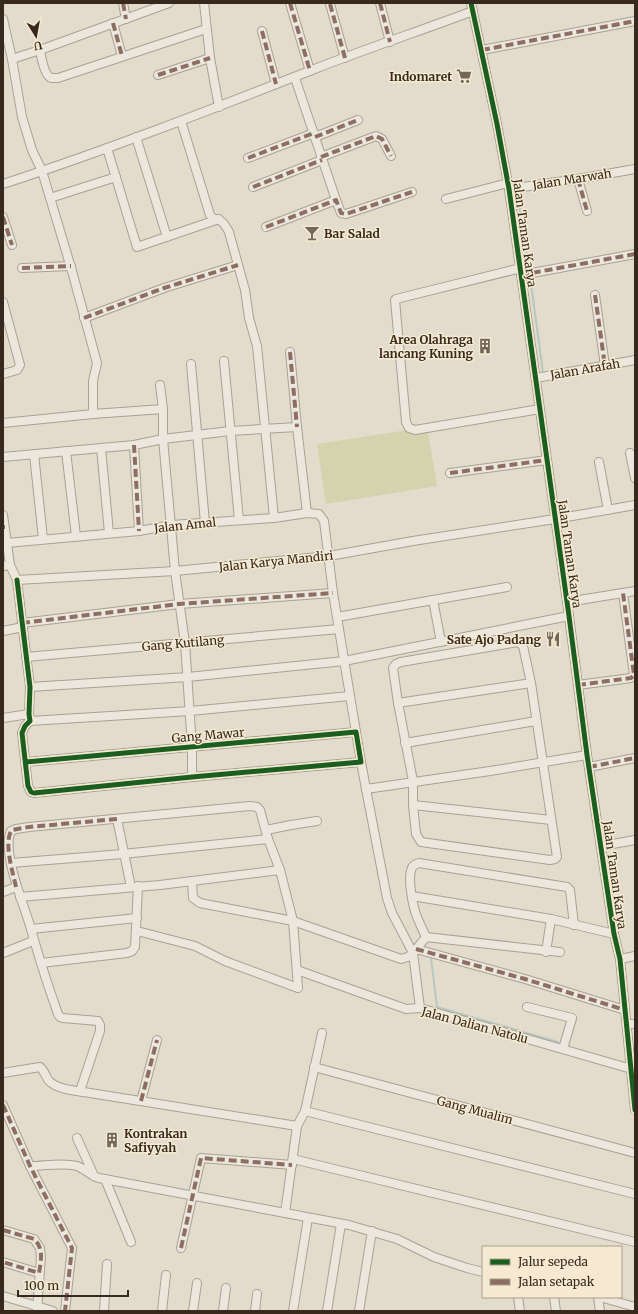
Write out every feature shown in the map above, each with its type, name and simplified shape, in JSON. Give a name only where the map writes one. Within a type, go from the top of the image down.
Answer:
[{"type":"street","points":[[123,3],[126,19]]},
{"type":"street","points":[[12,59],[169,3]]},
{"type":"street","points":[[204,3],[210,58],[219,107]]},
{"type":"street","points":[[290,3],[310,71]]},
{"type":"street","points":[[380,3],[390,42]]},
{"type":"street","points":[[330,4],[346,58]]},
{"type":"street","points":[[3,184],[219,107],[310,71],[390,42],[472,7]]},
{"type":"street","name":"Jalan Taman Karya","points":[[472,7],[497,124],[521,272],[587,755],[614,934],[620,959],[625,1010],[631,1024],[635,1110]]},
{"type":"street","points":[[3,19],[12,59],[22,117],[32,150],[42,171],[71,266],[97,363],[93,380],[92,414]]},
{"type":"street","points":[[482,50],[635,20]]},
{"type":"street","points":[[113,23],[122,56]]},
{"type":"street","points":[[40,50],[44,68],[48,76],[51,78],[58,78],[206,29]]},
{"type":"street","points":[[262,31],[276,84]]},
{"type":"street","points":[[158,75],[210,58]]},
{"type":"street","points":[[294,78],[341,213],[346,214],[412,192]]},
{"type":"street","points":[[248,158],[358,120]]},
{"type":"street","points":[[181,121],[210,215],[213,218],[220,219],[229,232],[245,290],[249,318],[257,346],[274,518]]},
{"type":"street","points":[[253,187],[376,136],[382,139],[391,156]]},
{"type":"street","points":[[136,137],[167,238]]},
{"type":"street","points":[[107,148],[137,247],[220,219]]},
{"type":"street","name":"Jalan Marwah","points":[[446,199],[508,186],[578,179],[635,169]]},
{"type":"street","points":[[50,198],[116,177]]},
{"type":"street","points":[[578,179],[587,211]]},
{"type":"street","points":[[266,227],[336,200]]},
{"type":"street","points":[[3,217],[12,245]]},
{"type":"street","points":[[540,409],[415,430],[409,428],[406,422],[394,300],[396,298],[521,272],[635,254]]},
{"type":"street","points":[[84,318],[164,288],[238,265]]},
{"type":"street","points":[[22,268],[71,266]]},
{"type":"street","points":[[595,295],[605,366]]},
{"type":"street","points":[[3,302],[20,365],[17,370],[3,374]]},
{"type":"street","points":[[290,352],[306,513],[317,514],[323,518],[337,618],[356,732],[357,762],[366,789],[387,898],[392,913],[414,951],[420,1008]]},
{"type":"street","name":"Jalan Arafah","points":[[536,378],[635,360]]},
{"type":"street","points":[[224,361],[239,520]]},
{"type":"street","points":[[191,364],[205,523]]},
{"type":"street","points":[[160,385],[163,409],[163,439],[175,571],[186,643],[192,747],[192,777]]},
{"type":"street","points":[[3,423],[92,414],[163,409]]},
{"type":"street","points":[[3,457],[134,445],[163,439],[230,430],[297,427]]},
{"type":"street","points":[[134,445],[139,531]]},
{"type":"street","points":[[100,448],[109,533]]},
{"type":"street","points":[[66,451],[76,536]]},
{"type":"street","points":[[630,453],[635,478]]},
{"type":"street","points":[[34,454],[43,539]]},
{"type":"street","points":[[450,473],[547,460]]},
{"type":"street","points":[[599,462],[608,510]]},
{"type":"street","name":"Jalan Karya Mandiri","points":[[17,580],[175,571],[329,556],[635,505]]},
{"type":"street","name":"Jalan Amal","points":[[6,543],[139,531],[171,525],[274,518],[306,513]]},
{"type":"street","points":[[3,515],[6,543],[6,565],[17,580],[30,687],[29,718],[22,730],[29,790],[31,792],[34,793],[357,762]]},
{"type":"street","points":[[337,618],[507,587]]},
{"type":"street","points":[[567,602],[635,591]]},
{"type":"street","points":[[3,631],[23,625],[179,604],[334,593]]},
{"type":"street","points":[[578,685],[631,678],[634,675],[623,593]]},
{"type":"street","points":[[433,600],[441,642]]},
{"type":"street","points":[[30,687],[188,677],[344,661],[569,616]]},
{"type":"street","name":"Gang Kutilang","points":[[26,657],[339,629]]},
{"type":"street","points":[[518,642],[523,646],[531,683],[557,855],[556,859],[552,860],[421,842],[416,834],[413,804],[413,782],[398,703],[393,670],[394,666],[399,662],[518,642]]},
{"type":"street","points":[[398,703],[531,683]]},
{"type":"street","points":[[3,718],[190,711],[350,696]]},
{"type":"street","points":[[405,743],[536,721]]},
{"type":"street","name":"Gang Mawar","points":[[26,762],[356,732]]},
{"type":"street","points":[[366,789],[587,755]]},
{"type":"street","points":[[589,767],[635,758]]},
{"type":"street","points":[[413,804],[551,820]]},
{"type":"street","points":[[80,1091],[100,1031],[100,1025],[98,1021],[60,1017],[16,887],[8,839],[12,830],[29,827],[254,806],[260,810],[268,839],[280,870],[293,920],[298,988],[225,961],[194,946],[137,931]]},
{"type":"street","points":[[41,963],[127,953],[132,951],[135,947],[137,918],[134,886],[123,854],[117,819]]},
{"type":"street","points":[[266,830],[291,824],[317,822]]},
{"type":"street","points":[[11,863],[123,854],[268,839]]},
{"type":"street","points":[[601,846],[635,840]]},
{"type":"street","points":[[426,937],[417,916],[412,896],[410,874],[413,866],[419,863],[565,886],[570,890],[574,925]]},
{"type":"street","points":[[20,897],[192,881],[280,870]]},
{"type":"street","points":[[192,881],[193,898],[200,903],[293,920],[401,959],[404,959],[414,951],[426,937]]},
{"type":"street","points":[[3,892],[16,887]]},
{"type":"street","points":[[412,896],[551,919],[614,934]]},
{"type":"street","points":[[31,929],[137,918]]},
{"type":"street","points":[[546,952],[551,919]]},
{"type":"street","points":[[426,937],[546,952],[560,952]]},
{"type":"street","points":[[3,953],[33,940]]},
{"type":"street","points":[[414,951],[525,979],[625,1010]]},
{"type":"street","points":[[620,959],[635,956]]},
{"type":"street","name":"Jalan Dalian Natolu","points":[[297,970],[406,1009],[420,1008],[633,1069]]},
{"type":"street","points":[[527,1006],[572,1018],[564,1049]]},
{"type":"street","points":[[285,1213],[297,1126],[305,1111],[322,1033]]},
{"type":"street","points":[[141,1101],[157,1040]]},
{"type":"street","points":[[3,1073],[40,1067],[48,1079],[62,1088],[297,1126]]},
{"type":"street","name":"Gang Mualim","points":[[314,1067],[635,1152]]},
{"type":"street","points":[[3,1105],[30,1166],[72,1248],[65,1311]]},
{"type":"street","points":[[305,1111],[635,1194]]},
{"type":"street","points":[[77,1138],[95,1177]]},
{"type":"street","points":[[181,1248],[194,1196],[200,1160],[202,1158],[292,1162],[635,1242]]},
{"type":"street","points":[[30,1166],[68,1165],[78,1167],[89,1172],[95,1177],[372,1231],[397,1239],[434,1257],[482,1272]]},
{"type":"street","points":[[105,1179],[131,1242]]},
{"type":"street","points":[[293,1311],[308,1218]]},
{"type":"street","points":[[327,1311],[341,1224]]},
{"type":"street","points":[[3,1230],[32,1238],[36,1240],[40,1248],[41,1257],[37,1309]]},
{"type":"street","points":[[359,1311],[372,1231]]},
{"type":"street","points":[[3,1262],[39,1273]]},
{"type":"street","points":[[104,1311],[107,1264]]},
{"type":"street","points":[[162,1311],[166,1275]]},
{"type":"street","points":[[193,1311],[197,1283]]},
{"type":"street","points":[[222,1311],[226,1288]]},
{"type":"street","points":[[255,1311],[257,1294]]},
{"type":"street","points":[[3,1296],[37,1309],[53,1311]]},
{"type":"street","points":[[518,1298],[520,1311]]},
{"type":"street","points":[[554,1298],[556,1311]]},
{"type":"street","points":[[599,1298],[600,1311]]},
{"type":"street","points":[[603,1298],[635,1307]]},
{"type":"green space","points":[[427,427],[437,486],[326,504],[317,444]]},
{"type":"waterway","points":[[518,198],[529,272]]},
{"type":"waterway","points":[[530,276],[543,373]]},
{"type":"waterway","points":[[431,958],[437,1007],[558,1042]]},
{"type":"marked path","points":[[123,3],[126,19]]},
{"type":"marked path","points":[[290,3],[310,71]]},
{"type":"marked path","points":[[380,3],[390,42]]},
{"type":"marked path","points":[[330,4],[345,58]]},
{"type":"marked path","points":[[482,50],[635,21]]},
{"type":"marked path","points":[[113,23],[122,56]]},
{"type":"marked path","points":[[262,31],[276,84]]},
{"type":"marked path","points":[[158,75],[210,58]]},
{"type":"marked path","points":[[315,137],[358,120]]},
{"type":"marked path","points":[[248,158],[314,133]]},
{"type":"marked path","points":[[321,157],[376,136],[382,139],[391,156]]},
{"type":"marked path","points":[[253,187],[322,160]]},
{"type":"marked path","points":[[578,179],[587,211]]},
{"type":"marked path","points":[[266,227],[336,200],[341,213],[346,214],[412,192]]},
{"type":"marked path","points":[[3,217],[12,245]]},
{"type":"marked path","points":[[521,275],[635,254]]},
{"type":"marked path","points":[[84,318],[164,288],[238,265]]},
{"type":"marked path","points":[[22,268],[71,266]]},
{"type":"marked path","points":[[595,295],[605,366]]},
{"type":"marked path","points":[[290,352],[297,427]]},
{"type":"marked path","points":[[134,445],[139,531]]},
{"type":"marked path","points":[[450,473],[547,460]]},
{"type":"marked path","points":[[22,623],[179,604],[333,593]]},
{"type":"marked path","points":[[578,685],[631,678],[634,675],[623,593]]},
{"type":"marked path","points":[[589,767],[635,758]]},
{"type":"marked path","points":[[16,887],[11,866],[8,842],[9,835],[12,830],[29,827],[117,819]]},
{"type":"marked path","points":[[416,949],[525,979],[625,1010]]},
{"type":"marked path","points":[[141,1101],[157,1040]]},
{"type":"marked path","points":[[3,1105],[30,1166],[72,1248],[65,1311]]},
{"type":"marked path","points":[[181,1248],[201,1158],[292,1165]]},
{"type":"marked path","points":[[3,1230],[34,1239],[41,1251],[39,1273],[3,1262]]},
{"type":"cycle path","points":[[471,3],[497,124],[509,189],[587,755],[614,934],[620,959],[635,1110]]},
{"type":"cycle path","points":[[17,580],[30,687],[30,721],[25,726],[22,733],[28,786],[31,792],[34,793],[361,762],[356,732],[26,762]]},
{"type":"place","name":"Indomaret","points":[[464,76]]},
{"type":"place","name":"Bar Salad","points":[[312,233]]},
{"type":"place","name":"Area Olahraga lancang Kuning","points":[[485,346]]},
{"type":"place","name":"Sate Ajo Padang","points":[[553,639]]},
{"type":"place","name":"Kontrakan Safiyyah","points":[[112,1140]]}]
